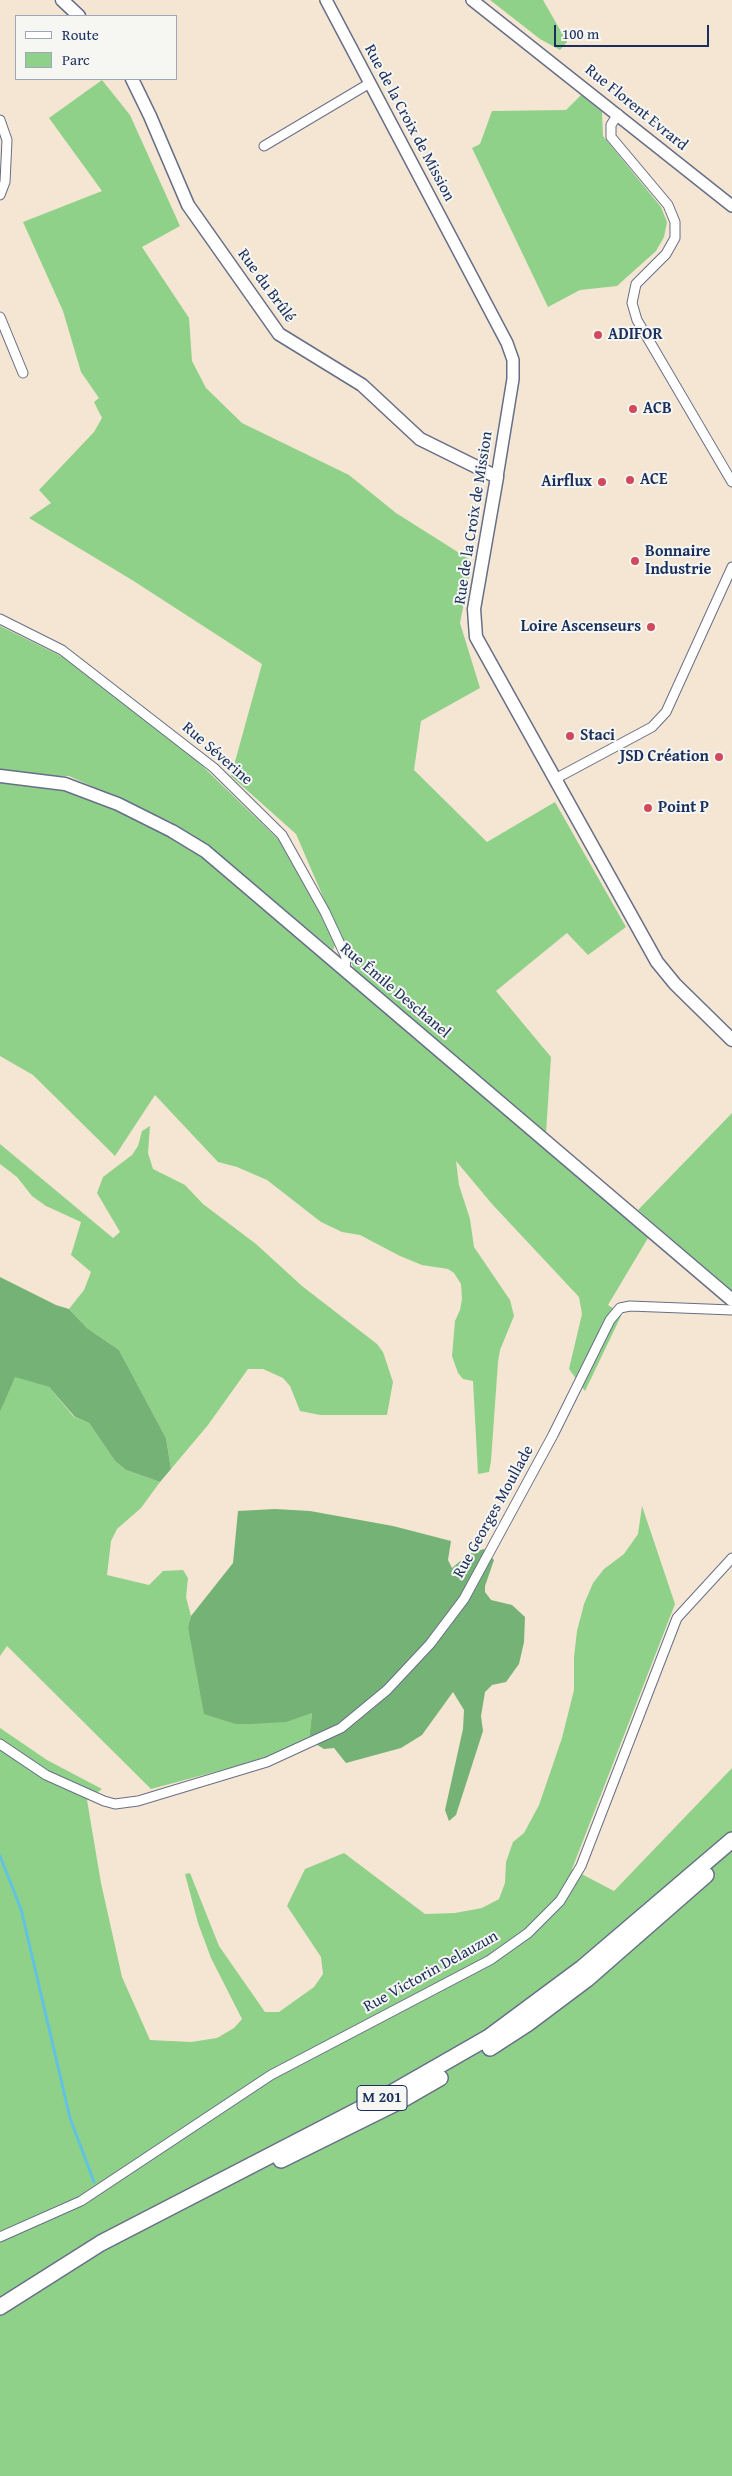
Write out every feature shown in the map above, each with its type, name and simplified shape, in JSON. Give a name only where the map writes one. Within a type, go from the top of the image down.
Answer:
[{"type":"highway","name":"M 201","points":[[0,2307],[101,2243],[393,2092],[489,2037],[582,1968],[732,1840]]},
{"type":"highway","name":"M 201","points":[[0,2316],[59,2278],[148,2226],[400,2101],[527,2024],[587,1979],[732,1854]]},
{"type":"main road","points":[[62,0],[78,15]]},
{"type":"main road","name":"Rue du Brûlé","points":[[132,80],[188,205],[278,334],[362,385],[420,439],[497,477]]},
{"type":"main road","name":"Rue de la Croix de Mission","points":[[497,477],[474,609],[476,637],[657,962],[675,984],[732,1040]]},
{"type":"main road","name":"Rue Émile Deschanel","points":[[0,776],[65,784],[118,804],[172,831],[205,851],[345,971],[479,1082],[732,1300]]},
{"type":"street","name":"Rue de la Croix de Mission","points":[[326,0],[513,360],[513,379],[497,477]]},
{"type":"street","name":"Rue Florent Evrard","points":[[472,0],[732,206]]},
{"type":"street","points":[[264,146],[370,83]]},
{"type":"street","points":[[618,114],[611,125],[611,137],[668,205],[674,222],[675,238],[666,254],[636,284],[632,303],[638,320],[732,482]]},
{"type":"street","points":[[0,120],[8,140],[5,182],[0,195]]},
{"type":"street","points":[[0,317],[23,373]]},
{"type":"street","points":[[555,780],[652,727],[666,712],[732,567]]},
{"type":"street","name":"Rue Séverine","points":[[0,619],[69,656],[214,768],[282,835],[325,912],[346,957],[345,971]]},
{"type":"street","name":"Rue Georges Moullade","points":[[0,1744],[46,1775],[114,1804],[138,1801],[267,1762],[341,1728],[387,1690],[430,1644],[464,1599],[553,1436],[610,1320],[620,1308],[630,1306],[732,1310]]},
{"type":"street","name":"Rue Victorin Delauzun","points":[[0,2238],[81,2201],[271,2075],[490,1960],[528,1933],[560,1901],[581,1866],[676,1618],[732,1558]]},
{"type":"green space","points":[[490,0],[543,0],[567,42],[560,50],[540,39]]},
{"type":"green space","points":[[102,80],[130,115],[180,226],[142,247],[189,318],[192,361],[206,388],[242,423],[349,475],[396,513],[472,561],[460,623],[480,688],[421,721],[414,770],[487,842],[555,802],[626,927],[588,955],[567,933],[496,991],[551,1057],[546,1133],[354,969],[296,834],[231,776],[262,664],[132,580],[29,518],[51,503],[39,490],[94,432],[102,418],[94,402],[99,398],[81,372],[63,311],[23,222],[102,191],[49,118]]},
{"type":"green space","points":[[581,95],[602,112],[603,136],[661,207],[667,222],[664,237],[656,251],[617,286],[580,290],[548,307],[472,148],[480,144],[492,111],[566,110]]},
{"type":"green space","points":[[0,626],[67,659],[192,756],[284,845],[315,899],[335,945],[333,950],[213,850],[171,822],[69,776],[44,776],[0,770]]},
{"type":"green space","points":[[0,781],[63,791],[124,812],[161,829],[208,860],[648,1238],[608,1305],[622,1314],[585,1391],[569,1369],[582,1314],[579,1297],[492,1204],[456,1161],[459,1185],[470,1219],[474,1247],[510,1300],[514,1316],[500,1350],[498,1362],[489,1472],[478,1474],[473,1381],[463,1379],[458,1373],[452,1356],[455,1321],[462,1299],[461,1284],[454,1273],[448,1269],[422,1265],[360,1235],[342,1232],[321,1222],[267,1180],[237,1167],[218,1162],[155,1095],[115,1156],[33,1075],[0,1056]]},
{"type":"green space","points":[[732,1113],[732,1292],[638,1210]]},
{"type":"green space","points":[[150,1126],[148,1153],[153,1169],[185,1185],[203,1204],[256,1244],[302,1286],[377,1344],[383,1352],[393,1382],[387,1415],[320,1415],[300,1411],[290,1386],[283,1378],[263,1369],[248,1369],[208,1425],[171,1469],[166,1438],[119,1350],[87,1328],[69,1309],[84,1290],[91,1272],[71,1255],[81,1222],[46,1206],[32,1196],[17,1177],[0,1164],[0,1144],[113,1238],[120,1232],[97,1193],[103,1177],[132,1155],[138,1146],[142,1131]]},
{"type":"green space","points":[[0,1277],[56,1305],[69,1309],[87,1328],[119,1350],[166,1438],[171,1469],[160,1482],[126,1470],[115,1461],[89,1423],[75,1417],[49,1387],[15,1377],[0,1412]]},
{"type":"green space","points":[[14,1376],[49,1387],[74,1417],[89,1423],[115,1461],[126,1470],[160,1482],[141,1508],[117,1529],[111,1541],[107,1575],[149,1585],[163,1571],[183,1570],[188,1578],[186,1597],[191,1616],[188,1627],[221,1719],[235,1724],[312,1713],[309,1740],[263,1759],[151,1789],[7,1646],[0,1656],[0,1412]]},
{"type":"green space","points":[[642,1506],[675,1604],[572,1869],[614,1891],[732,1768],[732,2476],[0,2476],[0,1728],[47,1760],[102,1789],[87,1800],[101,1883],[122,1977],[150,2040],[191,2042],[217,2038],[234,2028],[242,2019],[211,1958],[198,1923],[185,1874],[190,1873],[219,1946],[265,2012],[279,2012],[314,1987],[323,1974],[321,1957],[287,1906],[305,1869],[344,1853],[425,1914],[455,1913],[482,1908],[499,1899],[505,1883],[506,1862],[513,1842],[524,1833],[539,1805],[562,1738],[574,1690],[574,1657],[577,1631],[584,1604],[593,1583],[604,1569],[624,1554],[638,1534]]},
{"type":"green space","points":[[275,1509],[310,1511],[393,1526],[451,1541],[448,1560],[452,1568],[470,1553],[484,1549],[494,1560],[485,1586],[485,1592],[491,1600],[512,1605],[525,1617],[524,1642],[519,1664],[506,1682],[492,1685],[485,1692],[481,1716],[483,1731],[456,1815],[449,1821],[445,1810],[463,1729],[464,1710],[453,1692],[422,1735],[401,1748],[346,1763],[334,1748],[324,1749],[309,1740],[312,1713],[286,1722],[250,1724],[235,1724],[204,1714],[188,1627],[191,1616],[233,1563],[238,1511]]},
{"type":"waterway","points":[[0,1856],[21,1909],[70,2118],[94,2182]]},
{"type":"place","name":"ADIFOR","points":[[598,335]]},
{"type":"place","name":"ACB","points":[[633,409]]},
{"type":"place","name":"ACE","points":[[630,480]]},
{"type":"place","name":"Airflux","points":[[602,482]]},
{"type":"place","name":"Bonnaire Industrie","points":[[635,561]]},
{"type":"place","name":"Loire Ascenseurs","points":[[651,627]]},
{"type":"place","name":"Staci","points":[[570,736]]},
{"type":"place","name":"JSD Création","points":[[719,757]]},
{"type":"place","name":"Point P","points":[[648,808]]}]
